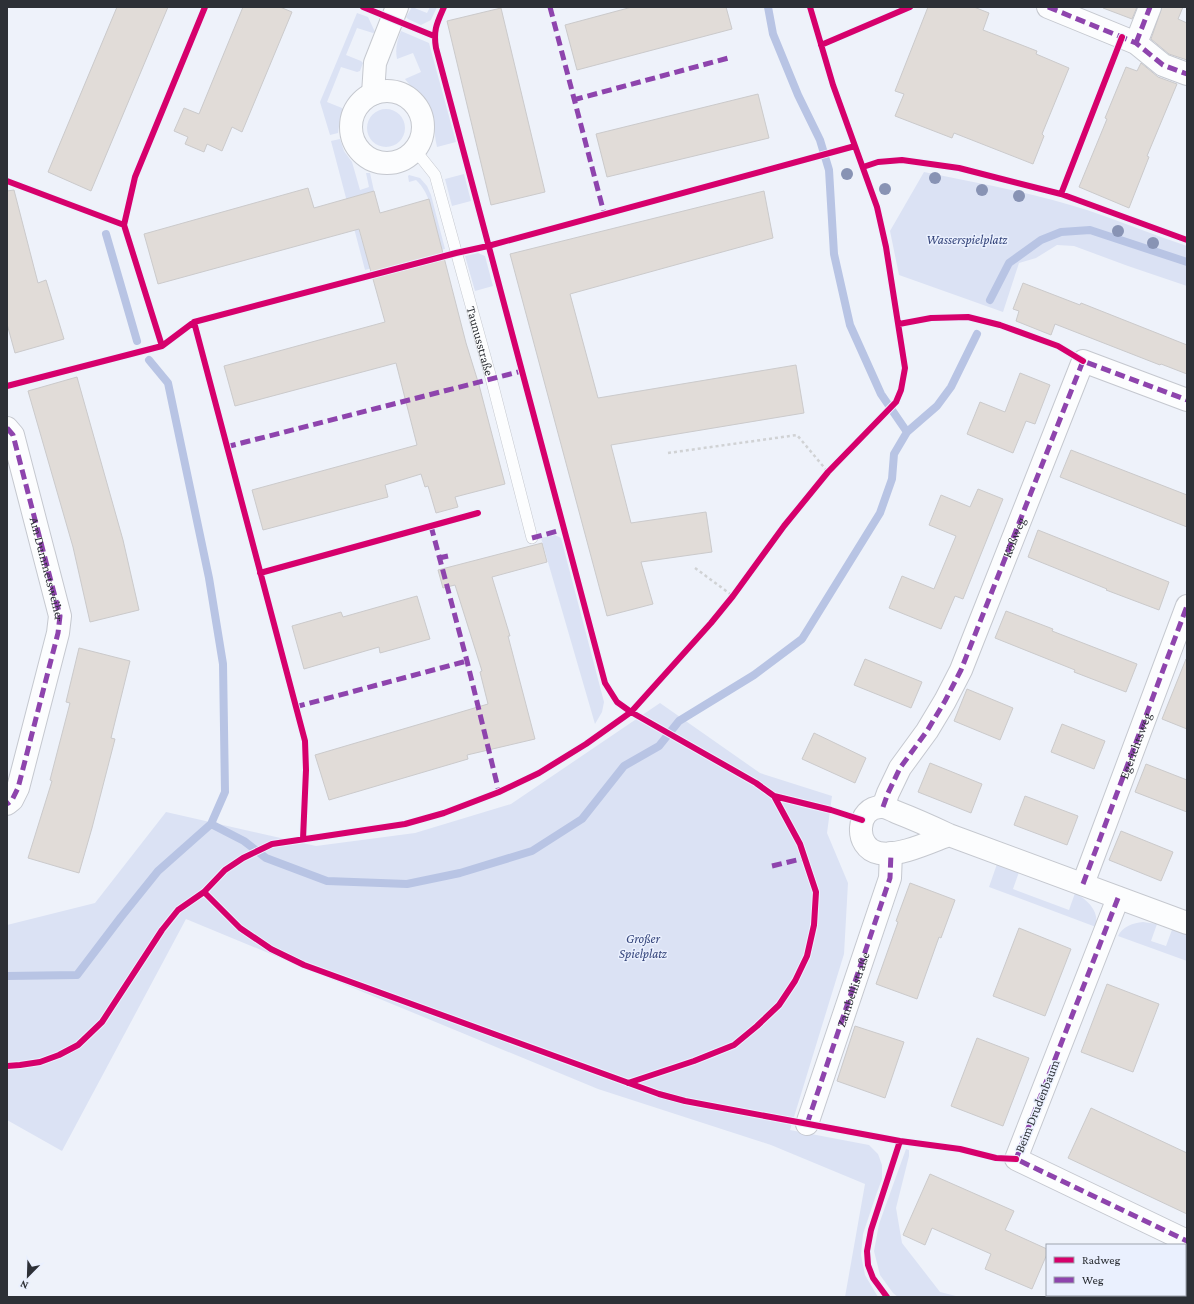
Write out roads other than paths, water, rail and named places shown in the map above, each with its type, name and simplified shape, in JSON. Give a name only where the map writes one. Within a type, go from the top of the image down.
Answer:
[{"type":"street","points":[[373,94],[375,63],[397,7]]},
{"type":"street","points":[[1048,7],[1136,43],[1164,65],[1187,74]]},
{"type":"street","points":[[1136,43],[1150,7]]},
{"type":"street","points":[[392,92],[409,99],[421,114],[423,133],[415,150],[406,158],[394,163],[381,163],[367,157],[356,146],[351,131],[352,116],[360,102],[373,94],[392,92]]},
{"type":"street","name":"Kößweg","points":[[883,807],[900,768],[927,731],[961,670],[1083,361],[1187,400]]},
{"type":"street","name":"Am Dummetsweiher","points":[[7,428],[12,435],[60,616],[58,633],[18,788],[12,800],[7,804]]},
{"type":"street","name":"Egerichtsweg","points":[[1084,884],[1187,606]]},
{"type":"street","points":[[949,835],[902,852],[878,853],[868,847],[861,838],[860,829],[862,820],[868,812],[874,808],[883,807],[949,835],[1187,923]]},
{"type":"street","name":"Zambellistraße","points":[[807,1124],[890,878],[892,853]]},
{"type":"street","name":"Beim Drudenbaum","points":[[1118,898],[1016,1159],[1187,1241]]},
{"type":"lane","name":"Taunusstraße","points":[[415,150],[435,175],[491,378],[532,538]]},
{"type":"waterway","points":[[768,7],[773,34],[798,95],[820,140],[829,170],[834,254],[850,325],[881,394],[907,432]]},
{"type":"waterway","points":[[990,300],[1009,263],[1041,240],[1061,232],[1090,230],[1187,262]]},
{"type":"waterway","points":[[106,234],[137,341]]},
{"type":"waterway","points":[[211,824],[244,841],[266,858],[327,881],[407,884],[460,873],[532,851],[582,819],[624,766],[659,746],[679,721],[754,675],[802,639],[880,513],[892,479],[894,454],[907,432],[937,406],[951,387],[977,334]]},
{"type":"waterway","points":[[7,976],[77,975],[158,871],[211,824],[225,792],[223,664],[209,578],[168,383],[149,360]]},
{"type":"park label","name":"Wasserspielplatz","points":[[967,239]]},
{"type":"park label","name":"Großer Spielplatz","points":[[643,946]]}]
